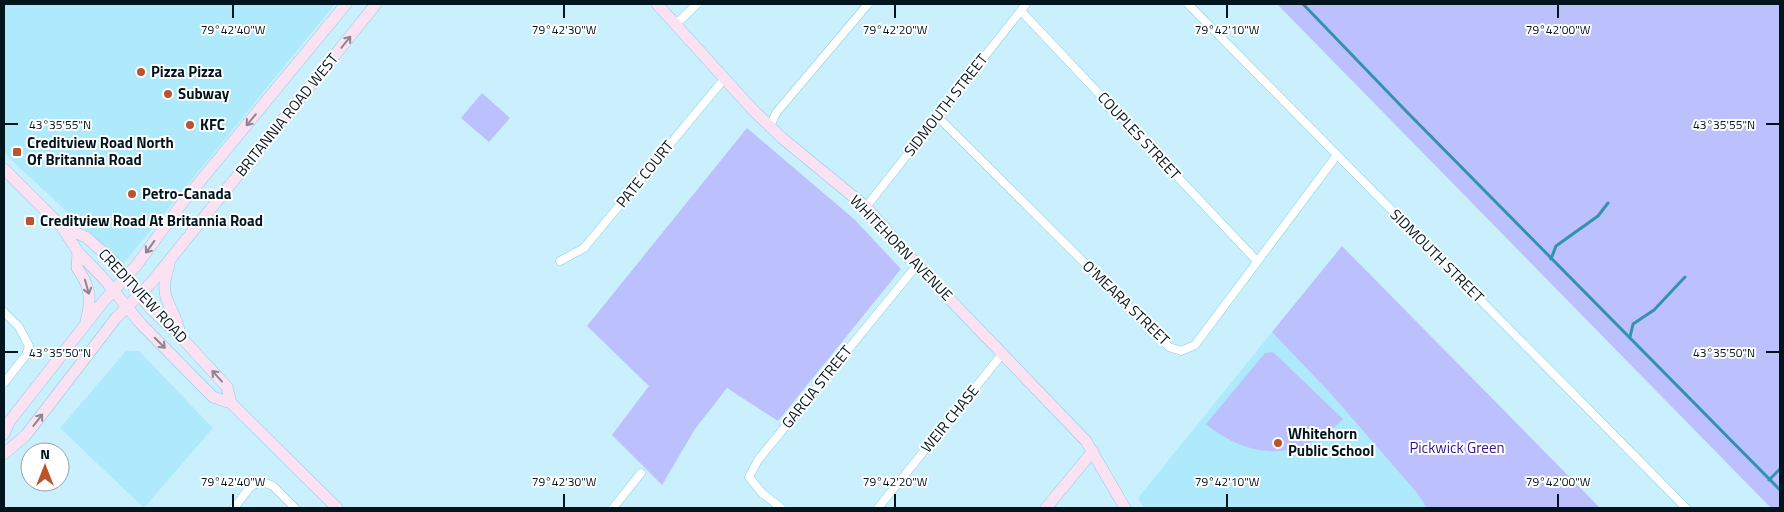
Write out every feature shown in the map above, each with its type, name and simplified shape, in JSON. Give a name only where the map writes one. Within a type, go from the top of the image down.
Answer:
[{"type":"main road","name":"BRITANNIA ROAD WEST","points":[[4,434],[9,422],[85,325],[126,277],[183,202],[346,4]]},
{"type":"main road","name":"BRITANNIA ROAD WEST","points":[[4,454],[26,436],[116,318],[140,295],[376,4]]},
{"type":"main road","name":"WHITEHORN AVENUE","points":[[658,4],[724,79],[770,126],[866,206],[917,265],[1004,353],[1086,441],[1125,508]]},
{"type":"main road","name":"CREDITVIEW ROAD","points":[[4,169],[62,226],[78,252],[114,290],[127,307],[214,397],[231,403],[337,508]]},
{"type":"main road","name":"CREDITVIEW ROAD","points":[[62,226],[86,237],[114,262],[151,309],[180,336],[227,387],[231,403]]},
{"type":"main road","points":[[78,252],[77,268],[85,279],[90,294],[85,325]]},
{"type":"main road","points":[[172,256],[166,274],[165,293],[169,308],[178,321],[180,336]]},
{"type":"main road","points":[[1046,508],[1093,451]]},
{"type":"street","points":[[676,24],[697,4]]},
{"type":"street","points":[[770,126],[776,114],[868,4]]},
{"type":"street","name":"SIDMOUTH STREET","points":[[866,206],[1026,4]]},
{"type":"street","name":"SIDMOUTH STREET","points":[[1188,4],[1680,507]]},
{"type":"street","name":"COUPLES STREET","points":[[1020,11],[1258,261]]},
{"type":"street","name":"PATE COURT","points":[[560,261],[584,248],[724,79]]},
{"type":"street","name":"O'MEARA STREET","points":[[937,116],[1170,347],[1181,351],[1195,344],[1336,155]]},
{"type":"street","name":"GARCIA STREET","points":[[781,508],[762,493],[749,477],[758,460],[917,265]]},
{"type":"street","points":[[4,312],[19,327],[29,346],[26,355],[4,383]]},
{"type":"street","name":"WEIR CHASE","points":[[878,508],[1004,353]]},
{"type":"street","points":[[617,507],[641,473]]},
{"type":"street","points":[[234,508],[250,487],[261,481],[273,486],[295,508]]},
{"type":"shaded area","points":[[4,4],[335,4],[123,264],[4,153]]},
{"type":"shaded area","name":"Whitehorn Public School","points":[[1272,332],[1331,394],[1417,493],[1427,508],[1144,508],[1138,498]]},
{"type":"shaded area","points":[[126,351],[139,351],[213,428],[144,508],[60,428]]},
{"type":"green space","points":[[1277,4],[1780,4],[1780,508],[1771,508]]},
{"type":"green space","points":[[482,93],[510,118],[489,142],[461,118]]},
{"type":"green space","points":[[747,128],[854,219],[901,269],[778,421],[727,388],[695,429],[662,485],[612,435],[649,386],[587,326]]},
{"type":"green space","name":"Pickwick Green","points":[[1342,246],[1600,508],[1427,508],[1417,493],[1331,394],[1272,332]]},
{"type":"green space","points":[[1273,352],[1343,419],[1327,433],[1310,443],[1293,449],[1276,451],[1258,450],[1240,445],[1206,424],[1265,353]]},
{"type":"waterway","points":[[1303,4],[1780,490]]},
{"type":"waterway","points":[[1551,259],[1556,246],[1598,216],[1608,203]]},
{"type":"waterway","points":[[1630,337],[1633,324],[1654,310],[1685,277]]},
{"type":"waterway","points":[[1769,480],[1780,469]]},
{"type":"place","name":"Pizza Pizza","points":[[141,72]]},
{"type":"place","name":"Subway","points":[[168,94]]},
{"type":"place","name":"KFC","points":[[190,125]]},
{"type":"place","name":"Creditview Road North Of Britannia Road","points":[[17,152]]},
{"type":"place","name":"Petro-Canada","points":[[132,194]]},
{"type":"place","name":"Creditview Road At Britannia Road","points":[[30,221]]},
{"type":"place","name":"Whitehorn Public School","points":[[1278,443]]}]
